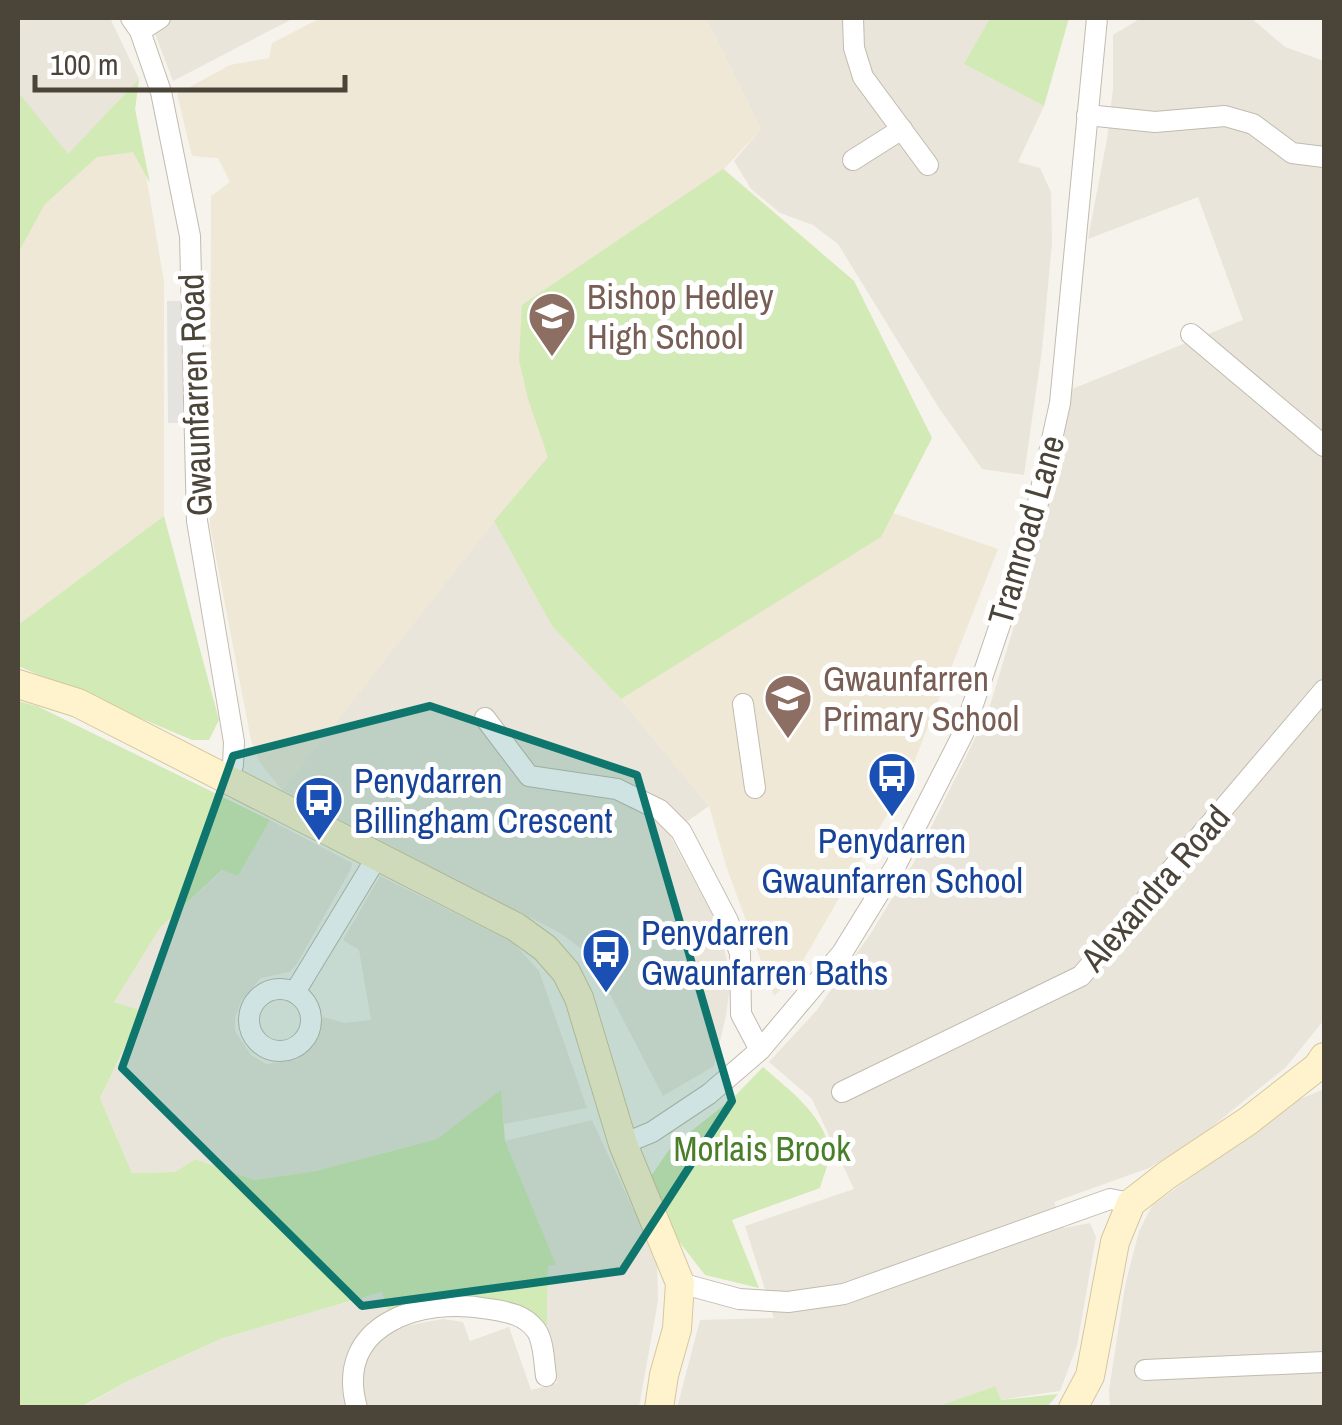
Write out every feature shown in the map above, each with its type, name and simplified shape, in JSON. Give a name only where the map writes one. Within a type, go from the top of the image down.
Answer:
[{"type":"street","points":[[136,24],[160,18]]},
{"type":"street","points":[[853,18],[854,48],[863,77],[928,165]]},
{"type":"street","name":"Tramroad Lane","points":[[623,1144],[652,1132],[709,1094],[760,1050],[842,953],[895,867],[964,734],[1032,530],[1060,404],[1097,18]]},
{"type":"street","name":"Gwaunfarren Road","points":[[136,24],[161,92],[190,236],[194,487],[234,742],[228,778]]},
{"type":"street","points":[[1086,115],[1155,122],[1225,116],[1254,124],[1292,153],[1324,157]]},
{"type":"street","points":[[853,160],[902,130]]},
{"type":"street","points":[[1190,334],[1324,446]]},
{"type":"street","points":[[18,684],[78,703],[228,778],[516,926],[545,948],[566,972],[579,998],[623,1144],[680,1283],[678,1328],[659,1408]]},
{"type":"street","name":"Alexandra Road","points":[[842,1092],[1081,976],[1324,690]]},
{"type":"street","points":[[743,704],[755,788]]},
{"type":"street","points":[[485,718],[529,776],[617,790],[660,810],[681,831],[740,952],[741,1014],[760,1050]]},
{"type":"street","points":[[295,992],[377,856]]},
{"type":"street","points":[[1074,1408],[1090,1376],[1115,1242],[1131,1204],[1322,1066]]},
{"type":"street","points":[[680,1283],[739,1298],[772,1301],[844,1294],[1110,1199],[1131,1204]]},
{"type":"street","points":[[358,1408],[352,1389],[353,1368],[360,1351],[376,1330],[404,1313],[432,1306],[474,1306],[520,1315],[539,1333],[546,1376]]},
{"type":"street","points":[[1145,1370],[1324,1362]]},
{"type":"highlighted area","points":[[430,706],[637,775],[732,1101],[622,1271],[362,1306],[122,1068],[233,756]]},
{"type":"shaded area","points":[[18,18],[110,18],[139,79],[67,155],[18,93]]},
{"type":"shaded area","points":[[149,18],[294,18],[173,81]]},
{"type":"shaded area","name":"Bishop Hedley High School","points":[[321,18],[706,18],[761,129],[724,169],[854,281],[932,438],[893,513],[998,549],[907,780],[793,978],[774,996],[727,869],[709,806],[621,699],[552,626],[494,522],[282,790],[260,763],[251,740],[210,526],[211,196],[230,182],[218,158],[192,156],[177,94],[230,65],[269,58],[272,43]]},
{"type":"shaded area","points":[[706,18],[990,18],[965,64],[1044,106],[1018,162],[1040,168],[1051,192],[1052,243],[1042,350],[1024,475],[982,469],[939,408],[838,244],[813,225],[780,213],[751,189],[734,161],[761,129]]},
{"type":"shaded area","points":[[1141,18],[1251,18],[1285,47],[1324,61],[1324,1020],[1286,1067],[1193,1142],[1149,1168],[1054,1202],[1064,1228],[1090,1223],[1096,1237],[1077,1346],[1060,1391],[1000,1400],[994,1386],[937,1408],[677,1408],[700,1320],[774,1318],[745,1226],[854,1189],[812,1099],[769,1062],[817,1010],[871,933],[913,864],[988,712],[1041,537],[1072,389],[1243,320],[1198,197],[1088,239],[1107,139],[1113,89],[1113,35]]},
{"type":"shaded area","points":[[139,79],[135,109],[164,282],[164,516],[18,625],[18,169],[68,154]]},
{"type":"shaded area","points":[[167,301],[182,301],[183,423],[168,423]]},
{"type":"shaded area","points":[[494,521],[552,626],[621,699],[709,806],[669,834],[718,925],[731,977],[726,1016],[714,1066],[663,1096],[590,956],[562,934],[282,790]]},
{"type":"shaded area","points":[[270,820],[352,863],[296,965],[289,972],[261,978],[241,1001],[235,1031],[251,1055],[266,1064],[297,1060],[312,1044],[323,1017],[345,1023],[371,1020],[359,950],[343,940],[380,876],[513,942],[539,971],[587,1108],[504,1124],[501,1091],[437,1139],[316,1171],[255,1180],[195,1159],[175,1172],[132,1173],[100,1098],[142,1012],[113,1003],[160,928],[223,870],[238,876]]},
{"type":"shaded area","points":[[1324,1089],[1324,1407],[1110,1408],[1109,1390],[1125,1286],[1139,1231],[1152,1206],[1293,1102]]},
{"type":"shaded area","points":[[592,1120],[657,1261],[658,1301],[639,1407],[81,1408],[128,1381],[223,1338],[383,1292],[394,1328],[443,1319],[463,1322],[470,1341],[509,1327],[531,1390],[557,1383],[547,1326],[548,1265],[555,1264],[505,1141]]},
{"type":"green space","points":[[990,18],[1069,18],[1044,106],[964,64]]},
{"type":"green space","points":[[139,79],[135,109],[150,183],[133,152],[97,157],[45,204],[18,253],[18,92],[68,154]]},
{"type":"green space","points":[[723,169],[854,281],[932,438],[881,537],[621,699],[552,626],[494,521],[548,457],[519,360],[522,305]]},
{"type":"green space","points":[[164,516],[219,720],[209,740],[192,740],[18,666],[18,625]]},
{"type":"green space","points":[[18,701],[37,706],[270,820],[238,876],[222,870],[160,928],[114,1002],[142,1011],[100,1098],[132,1173],[175,1172],[195,1159],[255,1180],[316,1171],[437,1139],[501,1090],[505,1141],[556,1265],[548,1266],[547,1326],[511,1306],[471,1298],[429,1300],[388,1311],[382,1292],[223,1338],[81,1407],[18,1407]]},
{"type":"green space","name":"Morlais Brook","points":[[763,1067],[812,1114],[826,1137],[829,1153],[820,1188],[732,1220],[759,1288],[705,1275],[670,1230],[649,1179],[671,1147],[733,1098]]},
{"type":"green space","points":[[995,1386],[1001,1400],[1058,1394],[1047,1407],[937,1407]]},
{"type":"place","name":"Bishop Hedley High School","points":[[552,358]]},
{"type":"place","name":"Gwaunfarren Primary School","points":[[788,740]]},
{"type":"place","name":"Penydarren Gwaunfarren School","points":[[892,818]]},
{"type":"place","name":"Penydarren Billingham Crescent","points":[[319,842]]},
{"type":"place","name":"Penydarren Gwaunfarren Baths","points":[[606,994]]}]
